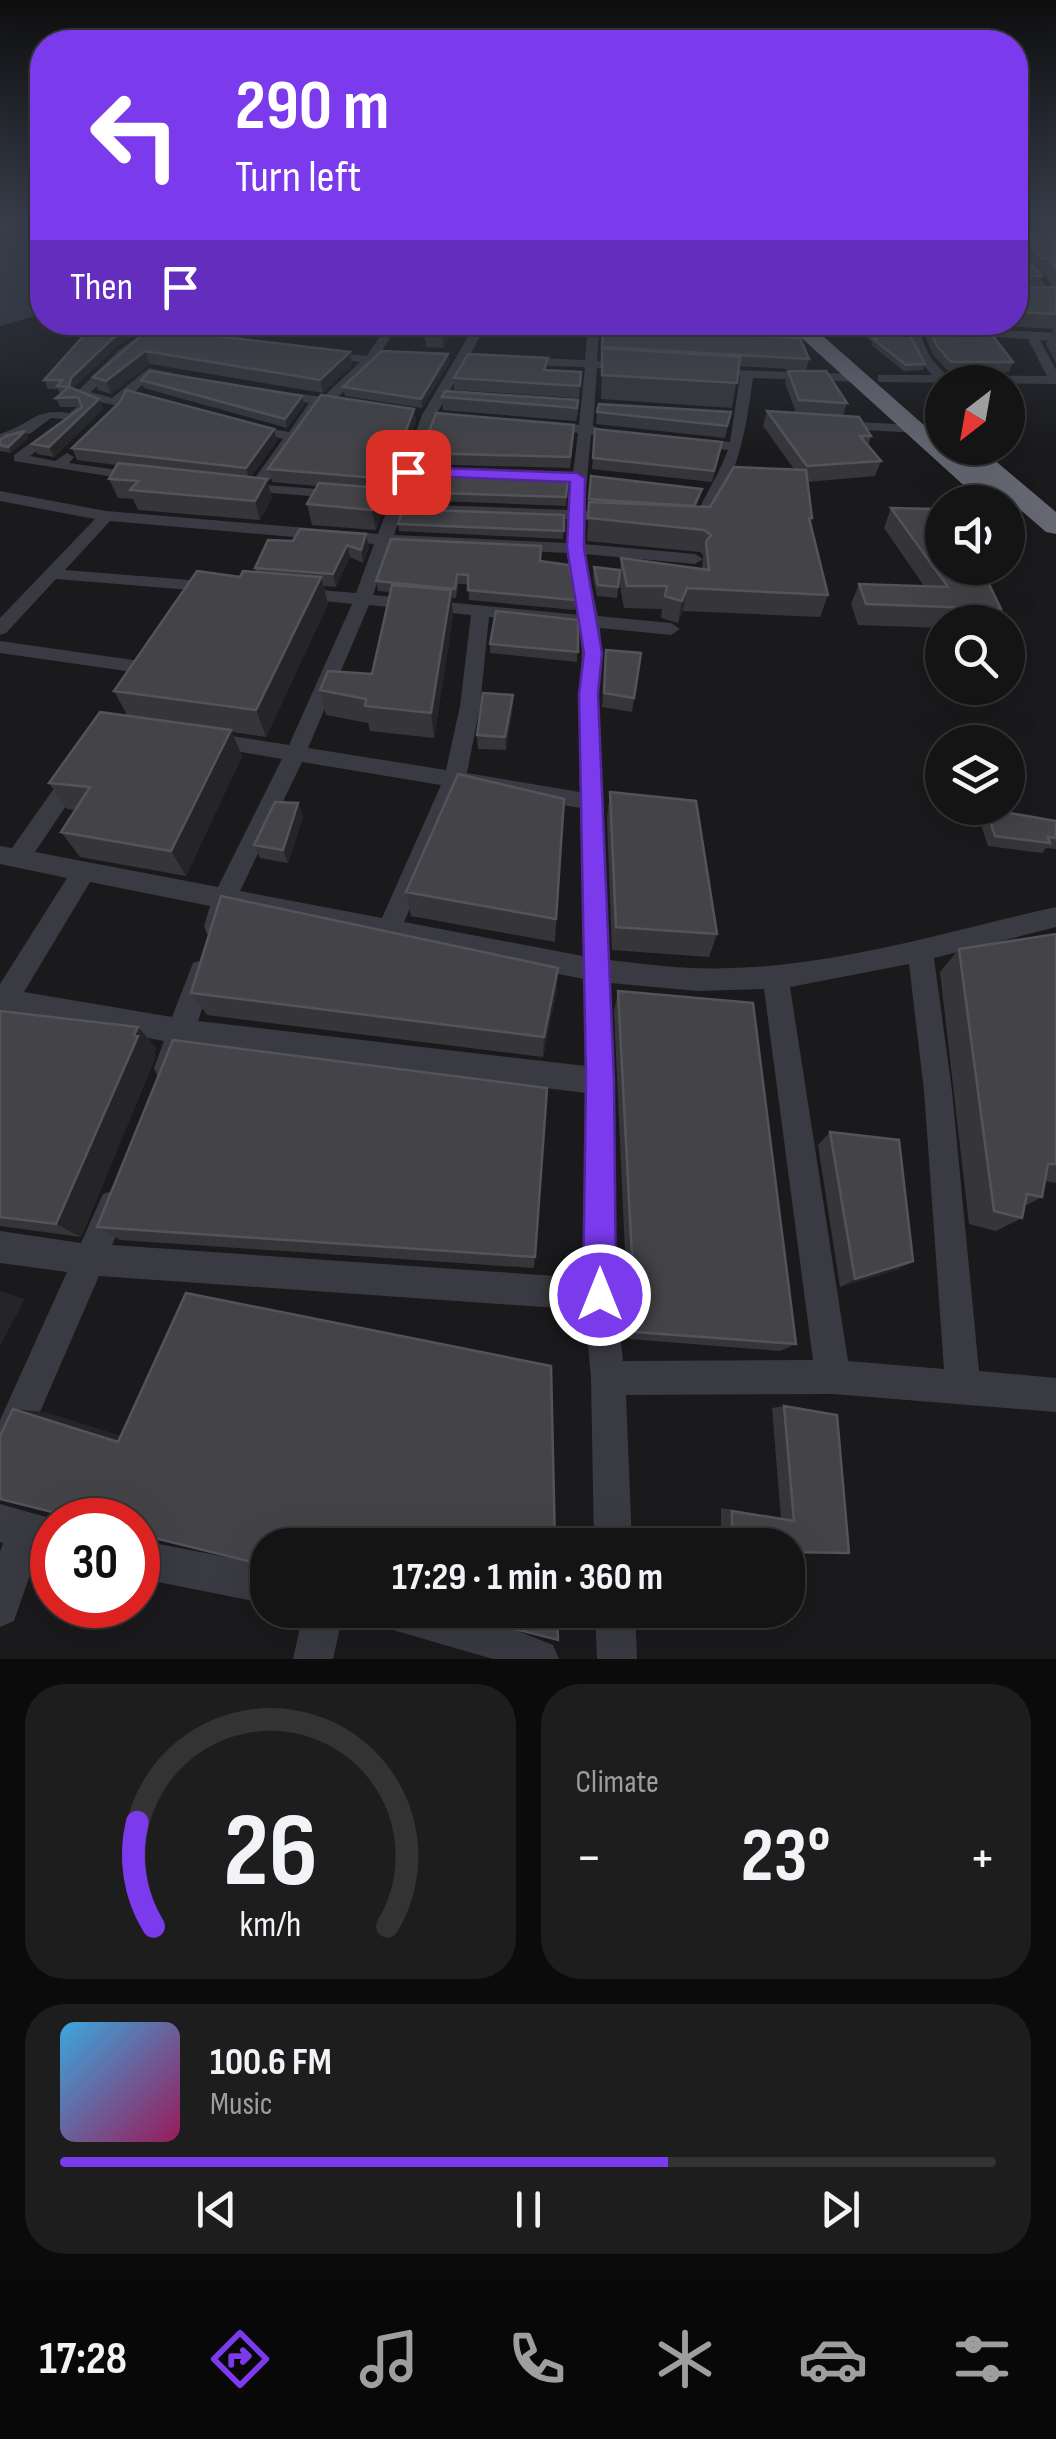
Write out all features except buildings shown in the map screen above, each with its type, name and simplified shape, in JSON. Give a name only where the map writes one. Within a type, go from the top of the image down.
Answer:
[{"type":"highway","points":[[825,335],[978,485]]},
{"type":"highway","points":[[870,378],[925,416]]},
{"type":"highway","points":[[986,465],[1056,526]]},
{"type":"highway","points":[[1025,528],[1056,557]]},
{"type":"street","points":[[154,335],[82,393],[112,409],[164,361]]},
{"type":"street","points":[[255,489],[289,436],[322,400],[373,356],[387,335]]},
{"type":"street","points":[[162,1084],[183,1032],[224,899],[296,752],[363,598],[386,540],[391,503],[474,335]]},
{"type":"street","points":[[593,335],[590,404],[577,477],[576,548],[590,620],[600,1080],[600,1295],[608,1378],[612,1528]]},
{"type":"street","points":[[913,335],[930,365]]},
{"type":"street","points":[[1018,335],[1056,337]]},
{"type":"street","points":[[1032,336],[1056,380]]},
{"type":"street","points":[[311,352],[373,356],[394,353]]},
{"type":"street","points":[[499,360],[649,368]]},
{"type":"street","points":[[688,371],[925,376]]},
{"type":"street","points":[[150,372],[187,378]]},
{"type":"street","points":[[720,491],[736,447],[747,375]]},
{"type":"street","points":[[1025,379],[1056,380]]},
{"type":"street","points":[[262,391],[370,408]]},
{"type":"street","points":[[127,392],[142,397]]},
{"type":"street","points":[[97,398],[18,458],[151,479]]},
{"type":"street","points":[[571,403],[609,405]]},
{"type":"street","points":[[0,438],[20,433],[48,414],[72,417]]},
{"type":"street","points":[[720,415],[756,418]]},
{"type":"street","points":[[238,423],[289,436]]},
{"type":"street","points":[[526,424],[622,434]]},
{"type":"street","points":[[820,424],[917,429]]},
{"type":"street","points":[[679,440],[736,447]]},
{"type":"street","points":[[58,466],[84,441]]},
{"type":"street","points":[[408,472],[596,478]]},
{"type":"street","points":[[499,512],[506,474]]},
{"type":"street","points":[[221,486],[359,498]]},
{"type":"street","points":[[702,489],[720,491]]},
{"type":"street","points":[[664,521],[700,523],[715,491],[720,491]]},
{"type":"street","points":[[0,496],[106,516],[386,540],[576,548],[695,559]]},
{"type":"street","points":[[391,503],[629,518]]},
{"type":"street","points":[[0,630],[9,609],[54,574],[106,516]]},
{"type":"street","points":[[54,574],[196,594],[238,588]]},
{"type":"street","points":[[273,591],[672,629]]},
{"type":"street","points":[[389,930],[455,778],[470,706],[480,610]]},
{"type":"street","points":[[0,647],[148,667]]},
{"type":"street","points":[[184,736],[592,802]]},
{"type":"street","points":[[86,758],[9,857],[595,970],[732,980],[821,971],[1056,917]]},
{"type":"street","points":[[84,871],[2,1000],[183,1032],[600,1080]]},
{"type":"street","points":[[920,948],[938,1091],[963,1386]]},
{"type":"street","points":[[775,976],[832,1377]]},
{"type":"street","points":[[0,1461],[120,1190]]},
{"type":"street","points":[[0,1248],[92,1260],[600,1295]]},
{"type":"street","points":[[608,1378],[832,1377],[1056,1395]]},
{"type":"street","points":[[0,1607],[26,1530]]},
{"type":"street","points":[[160,1563],[250,1581]]},
{"type":"street","points":[[313,1659],[320,1628]]},
{"type":"street","points":[[458,1628],[490,1637],[539,1659]]},
{"type":"street","points":[[616,1628],[617,1659]]},
{"type":"water","points":[[0,298],[30,298],[30,317],[0,326]]},
{"type":"route","points":[[408,472],[577,478],[578,570],[593,653],[588,694],[600,1080],[600,1295]]}]
